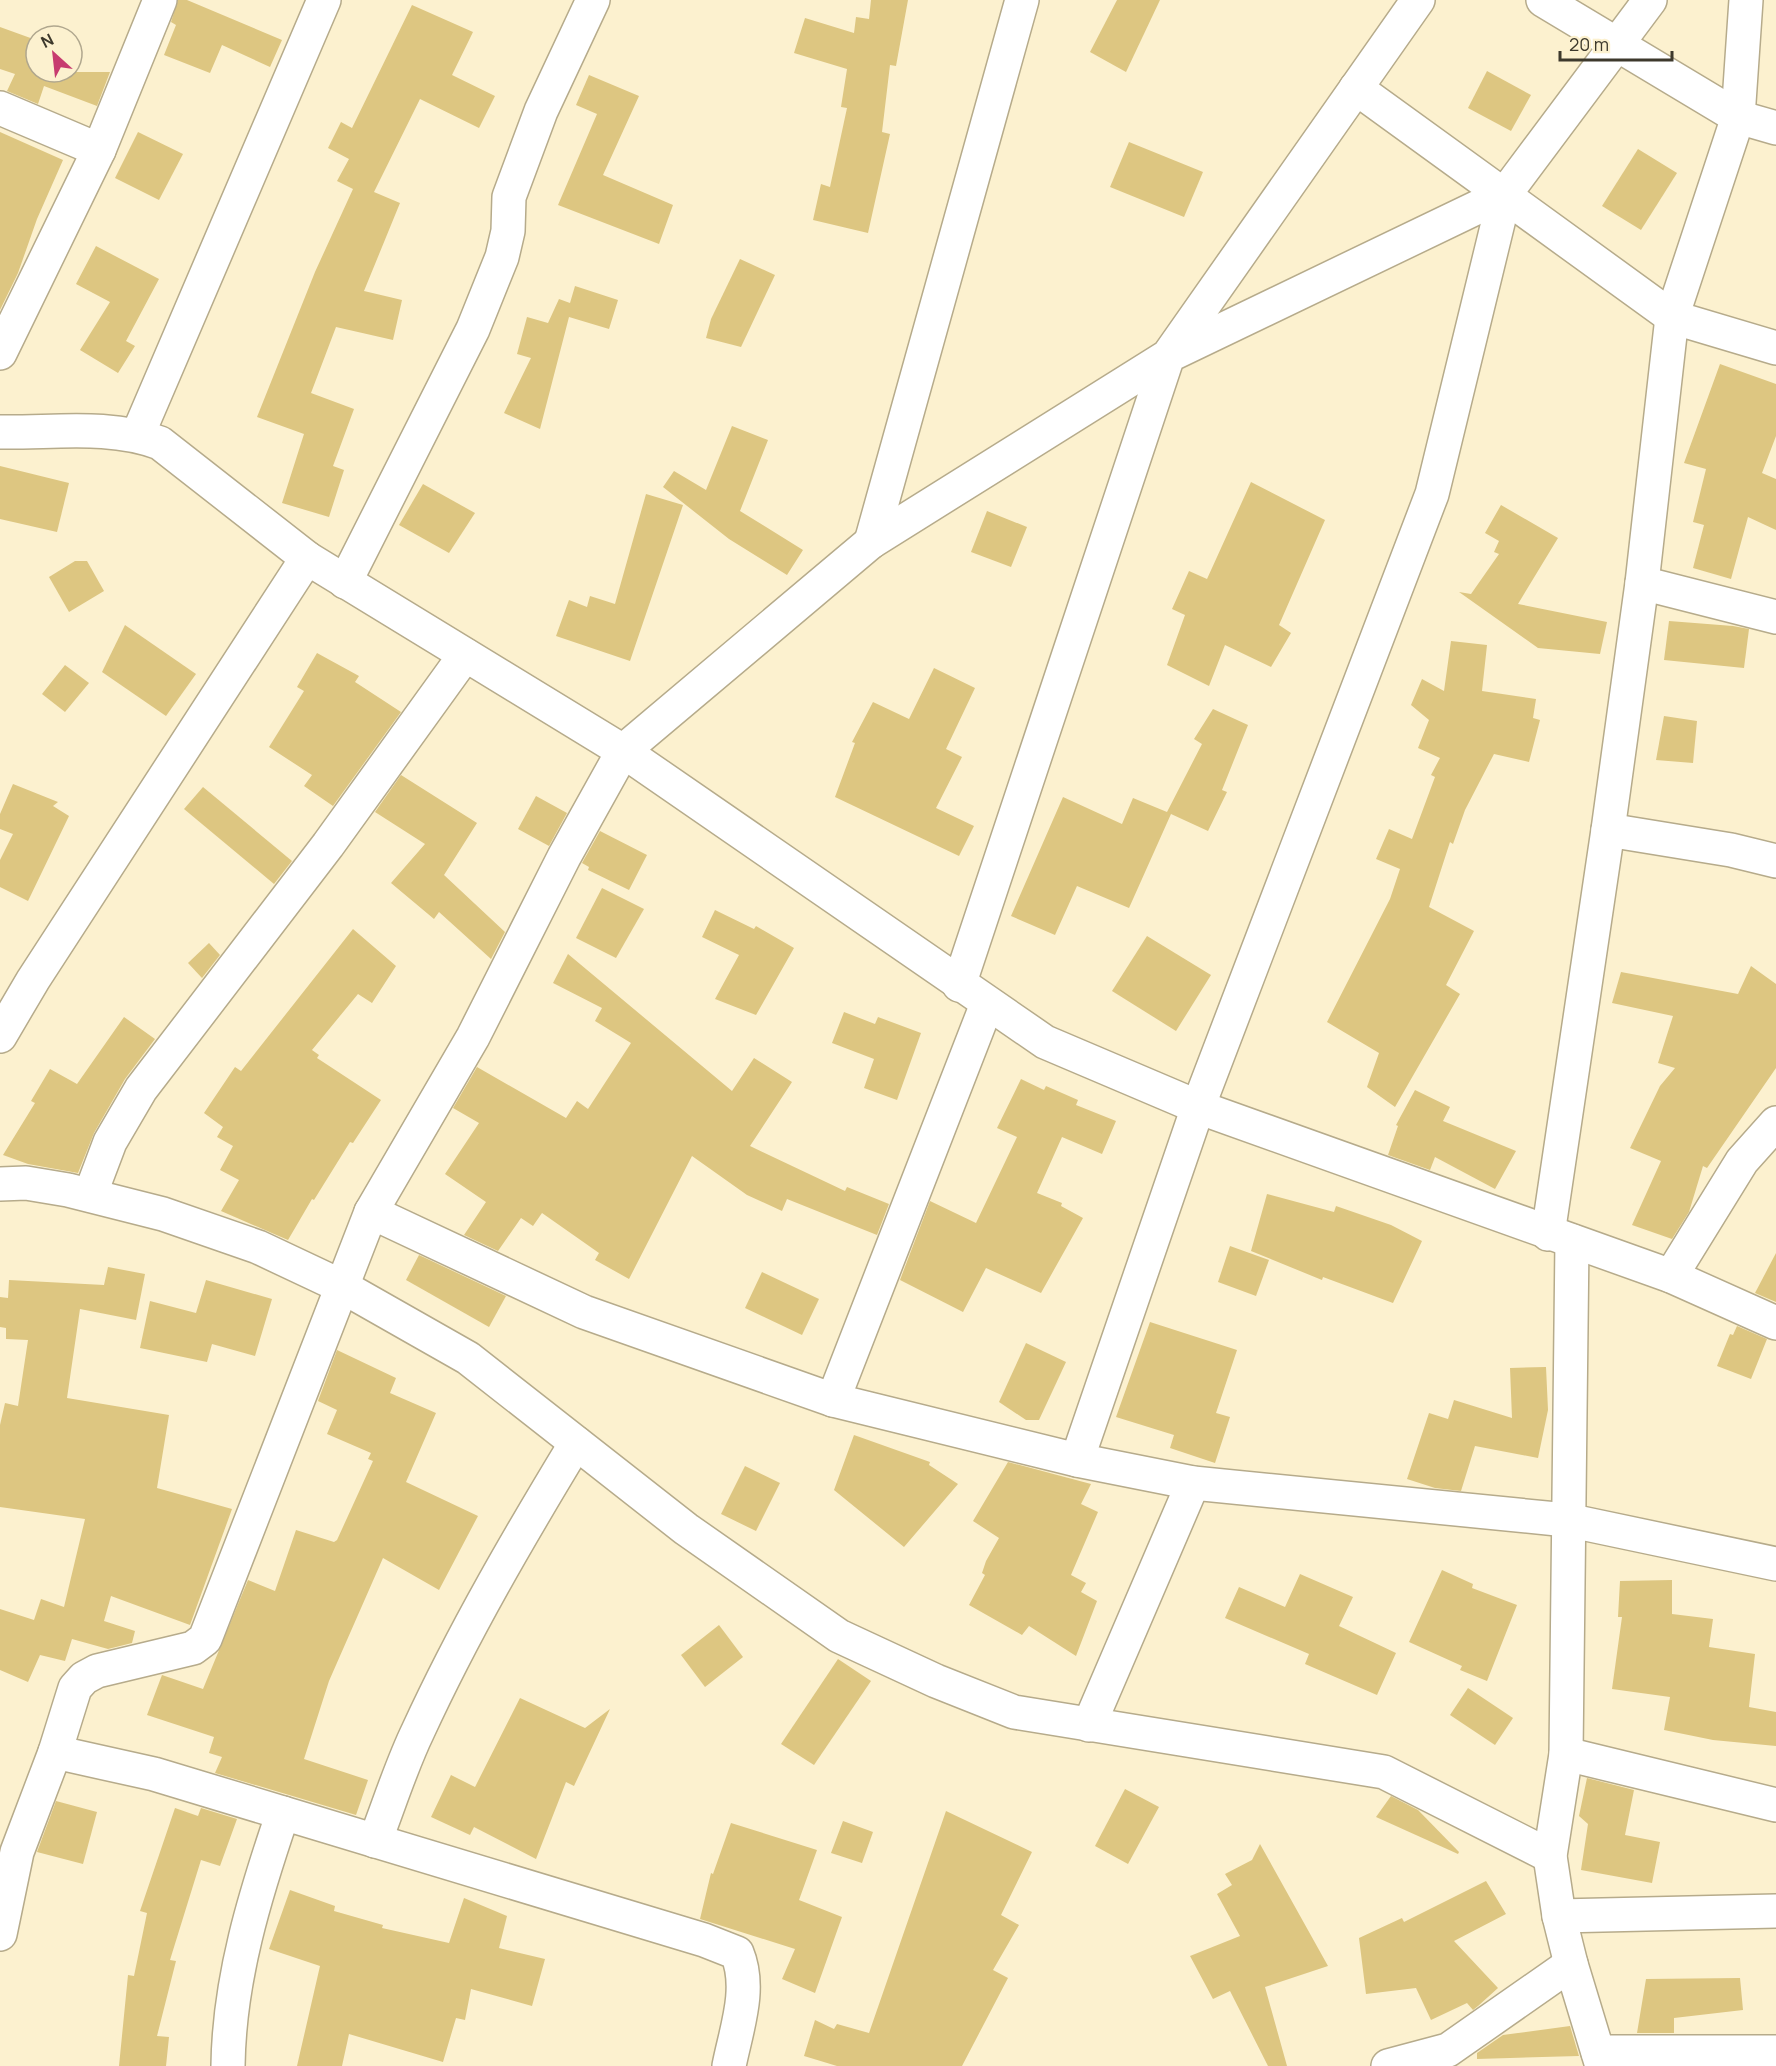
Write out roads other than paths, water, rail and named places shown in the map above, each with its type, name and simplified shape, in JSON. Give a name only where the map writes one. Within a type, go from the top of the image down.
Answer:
[{"type":"street","points":[[0,353],[99,150],[160,0]]},
{"type":"street","points":[[138,434],[324,0]]},
{"type":"street","points":[[345,582],[473,329],[502,257],[508,231],[509,198],[517,176],[541,111],[593,0]]},
{"type":"street","points":[[871,542],[1022,0]]},
{"type":"street","points":[[959,985],[1168,356],[1418,0]]},
{"type":"street","points":[[1543,0],[1738,117],[1776,128]]},
{"type":"street","points":[[1077,1460],[1198,1107],[1432,494],[1505,194],[1650,0]]},
{"type":"street","points":[[1746,0],[1738,117],[1672,317],[1642,584],[1608,830],[1560,1238],[1567,1520],[1566,1754],[1550,1856],[1559,1916],[1600,2059],[1776,2052]]},
{"type":"street","points":[[1356,88],[1672,317],[1776,348]]},
{"type":"street","points":[[0,108],[99,150]]},
{"type":"street","points":[[0,1934],[17,1852],[55,1752],[75,1688],[84,1678],[98,1671],[194,1648],[205,1639],[371,1212],[473,1037],[564,857],[623,751],[871,542],[1168,356],[1505,194]]},
{"type":"street","points":[[0,432],[111,431],[138,434],[160,443],[307,558],[623,751],[959,985],[1045,1042],[1198,1107],[1671,1276],[1776,1323]]},
{"type":"street","points":[[0,1036],[40,970],[307,558]]},
{"type":"street","points":[[1642,584],[1776,617]]},
{"type":"street","points":[[90,1195],[110,1142],[141,1089],[328,845],[465,655]]},
{"type":"street","points":[[1608,830],[1731,850],[1776,861]]},
{"type":"street","points":[[833,1400],[987,1004]]},
{"type":"street","points":[[1671,1276],[1742,1161],[1776,1123]]},
{"type":"street","points":[[0,1184],[26,1183],[90,1195],[163,1214],[258,1246],[343,1287],[468,1358],[686,1529],[839,1636],[936,1681],[1014,1712],[1384,1772],[1550,1856]]},
{"type":"street","points":[[371,1212],[584,1312],[833,1400],[1077,1460],[1193,1483],[1567,1520],[1776,1563]]},
{"type":"street","points":[[375,1841],[417,1732],[468,1630],[523,1531],[576,1443]]},
{"type":"street","points":[[1089,1725],[1193,1483]]},
{"type":"street","points":[[55,1752],[154,1774],[704,1940],[737,1953],[743,1969],[743,1995],[729,2066]]},
{"type":"street","points":[[1566,1754],[1776,1805]]},
{"type":"street","points":[[228,2066],[236,1985],[252,1905],[283,1813]]},
{"type":"street","points":[[1559,1916],[1776,1911]]},
{"type":"street","points":[[1388,2066],[1448,2050],[1571,1964]]}]
